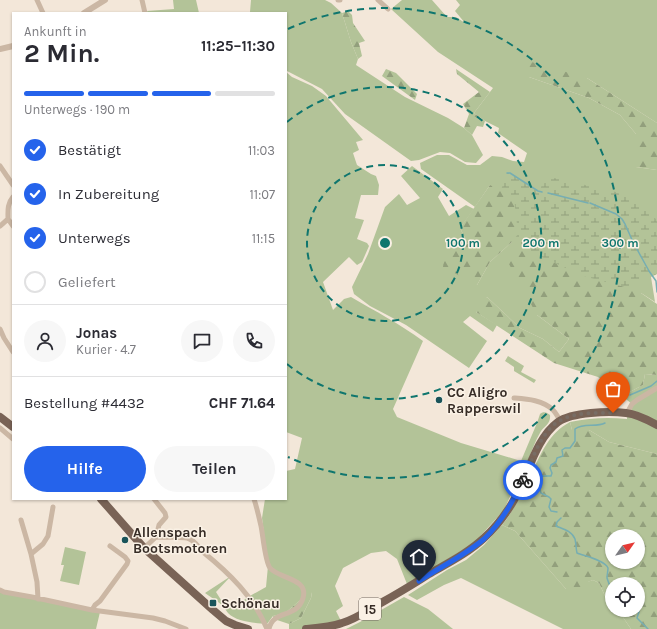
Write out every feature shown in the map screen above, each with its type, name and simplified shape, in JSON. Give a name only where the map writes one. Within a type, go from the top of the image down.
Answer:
[{"type":"main road","name":"15","points":[[306,629],[330,626],[354,618],[402,592],[484,539],[514,499],[545,435],[560,420],[579,414],[627,413],[657,425]]},
{"type":"main road","points":[[0,417],[12,426]]},
{"type":"main road","points":[[102,500],[144,548],[212,610],[238,628],[248,629]]},
{"type":"street","points":[[37,0],[43,12]]},
{"type":"street","points":[[142,0],[145,12]]},
{"type":"street","points":[[378,0],[388,9]]},
{"type":"street","points":[[86,12],[102,1]]},
{"type":"street","points":[[0,49],[12,46]]},
{"type":"street","points":[[0,166],[12,184]]},
{"type":"street","points":[[12,198],[8,208],[8,219],[12,225]]},
{"type":"street","points":[[0,226],[8,219]]},
{"type":"street","points":[[0,329],[12,350]]},
{"type":"street","points":[[627,413],[632,404],[657,388]]},
{"type":"street","points":[[514,398],[530,399],[548,406],[560,420]]},
{"type":"street","points":[[0,428],[12,438]]},
{"type":"street","points":[[144,548],[156,537],[159,525],[166,517],[155,500]]},
{"type":"street","points":[[254,500],[261,524],[268,566],[273,571],[301,585],[304,590],[304,597],[300,606],[293,611],[274,619],[268,629]]},
{"type":"street","points":[[31,554],[43,544],[48,536],[53,507]]},
{"type":"street","points":[[21,520],[31,554],[37,582],[38,599]]},
{"type":"street","points":[[156,537],[187,538],[195,542],[201,550],[231,576],[253,604],[268,629]]},
{"type":"street","points":[[92,610],[128,561],[110,546]]},
{"type":"street","points":[[0,590],[92,610],[153,618],[186,629]]},
{"type":"green space","points":[[173,0],[196,0],[199,12],[147,11],[174,9]]},
{"type":"green space","points":[[251,0],[325,0],[331,3],[342,13],[358,59],[356,65],[405,97],[448,118],[464,128],[472,135],[483,155],[476,163],[465,162],[450,153],[440,152],[419,160],[411,161],[345,114],[322,89],[287,71],[287,12],[250,12]]},
{"type":"green space","points":[[402,0],[432,0],[447,17],[456,17],[465,23],[455,11],[460,5],[456,0],[657,0],[657,123],[587,78],[529,77],[589,98],[620,115],[636,134],[636,167],[657,170],[657,274],[651,277],[655,302],[641,293],[537,315],[569,339],[559,352],[543,339],[520,328],[487,297],[476,312],[497,325],[493,332],[470,316],[463,322],[487,341],[469,368],[406,325],[370,306],[354,294],[352,287],[368,254],[385,207],[399,194],[407,205],[420,198],[401,176],[412,166],[443,189],[438,197],[449,216],[466,205],[474,209],[460,228],[468,244],[477,285],[490,262],[512,242],[490,185],[475,207],[421,169],[420,163],[437,155],[449,155],[467,165],[480,165],[492,156],[524,162],[527,153],[498,133],[499,128],[485,121],[474,113],[493,88],[438,52],[391,9]]},
{"type":"green space","points":[[348,11],[352,15],[353,23],[365,41],[359,43],[362,56],[358,59],[342,13]]},
{"type":"green space","points":[[528,61],[587,78],[657,123],[657,170],[636,167],[636,134],[620,115],[589,98],[529,77]]},
{"type":"green space","points":[[386,69],[396,73],[417,94],[415,100],[382,76]]},
{"type":"green space","points":[[456,69],[490,92],[474,113],[485,121],[483,127],[477,126],[472,135],[464,128],[469,114],[463,104],[479,92],[457,74]]},
{"type":"green space","points":[[287,73],[292,77],[312,86],[326,96],[363,140],[356,142],[359,150],[353,153],[357,165],[376,176],[379,185],[378,195],[361,195],[355,218],[364,220],[357,239],[367,243],[369,246],[362,262],[357,265],[349,257],[323,282],[333,310],[344,299],[351,297],[396,323],[423,341],[393,409],[397,417],[461,443],[521,461],[540,414],[545,412],[550,415],[549,422],[541,431],[504,510],[474,543],[407,584],[397,559],[386,551],[371,553],[343,568],[335,586],[343,606],[336,611],[342,623],[306,629],[289,629],[289,624],[301,618],[311,598],[312,592],[285,613],[273,616],[267,624],[246,622],[232,616],[220,603],[205,593],[231,576],[216,592],[223,603],[240,603],[266,587],[268,566],[262,518],[265,500],[287,500],[287,471],[295,469],[302,438],[287,432]]},
{"type":"green space","points":[[507,173],[510,173],[538,190],[550,177],[616,192],[640,204],[657,220],[657,274],[636,281],[629,288],[583,276],[512,242],[518,234],[514,197],[501,190]]},
{"type":"green space","points":[[490,185],[514,197],[518,234],[512,242],[490,262],[477,285],[443,267],[445,252],[468,244],[460,228]]},
{"type":"green space","points":[[518,246],[583,276],[629,288],[641,293],[657,304],[657,375],[645,374],[643,385],[622,396],[598,377],[554,363],[476,312],[478,303],[487,297],[520,328],[543,339],[559,352],[569,339],[537,315],[509,264]]},
{"type":"green space","points":[[508,356],[524,366],[521,372],[536,380],[534,383],[514,371],[514,367],[505,361]]},
{"type":"green space","points":[[645,374],[657,375],[657,454],[609,442],[589,430],[572,430],[570,422],[598,418],[627,419],[627,413],[632,404],[622,396],[643,385]]},
{"type":"green space","points":[[570,422],[572,430],[589,430],[609,442],[657,454],[657,629],[631,629],[623,617],[645,617],[645,577],[605,577],[605,596],[599,583],[593,580],[588,582],[582,595],[576,598],[566,589],[515,531],[502,525],[515,506],[539,457],[551,437]]},
{"type":"green space","points":[[502,525],[515,531],[566,589],[593,580],[599,583],[605,596],[605,617],[623,617],[631,629],[563,629],[461,578],[444,585],[417,600],[408,595],[447,570],[466,560],[484,545]]},
{"type":"green space","points":[[65,547],[86,552],[79,585],[60,581],[64,565],[61,565]]},
{"type":"green space","points":[[301,585],[308,586],[312,592],[311,598],[301,618],[289,624],[274,619],[273,616],[285,613],[304,597]]},
{"type":"green space","points":[[0,590],[100,612],[96,629],[0,629]]},
{"type":"green space","points":[[404,597],[428,609],[453,629],[346,629],[360,622]]},
{"type":"waterway","points":[[507,173],[510,173],[542,192]]},
{"type":"waterway","points":[[548,193],[588,203]]},
{"type":"waterway","points":[[590,203],[616,214],[622,219],[633,242],[656,281],[657,292]]},
{"type":"waterway","points":[[630,395],[651,386],[657,381]]},
{"type":"waterway","points":[[557,512],[551,511],[549,507],[551,499],[541,493],[539,484],[541,476],[551,476],[551,465],[556,462],[557,458],[563,456],[562,450],[565,448],[570,448],[575,441],[575,429],[582,426],[605,423]]},
{"type":"waterway","points":[[561,518],[557,522],[556,526],[574,536],[577,553],[606,565],[608,568],[607,577]]},
{"type":"waterway","points":[[637,617],[648,629]]},
{"type":"way so far","points":[[523,480],[545,435],[560,420],[579,414],[613,413]]},
{"type":"place","name":"CC Aligro Rapperswil","points":[[439,400]]},
{"type":"place","name":"Allenspach Bootsmotoren","points":[[125,540]]},
{"type":"place","name":"Schönau","points":[[213,603]]},
{"type":"route","points":[[419,581],[484,539],[504,516],[523,480]]}]
